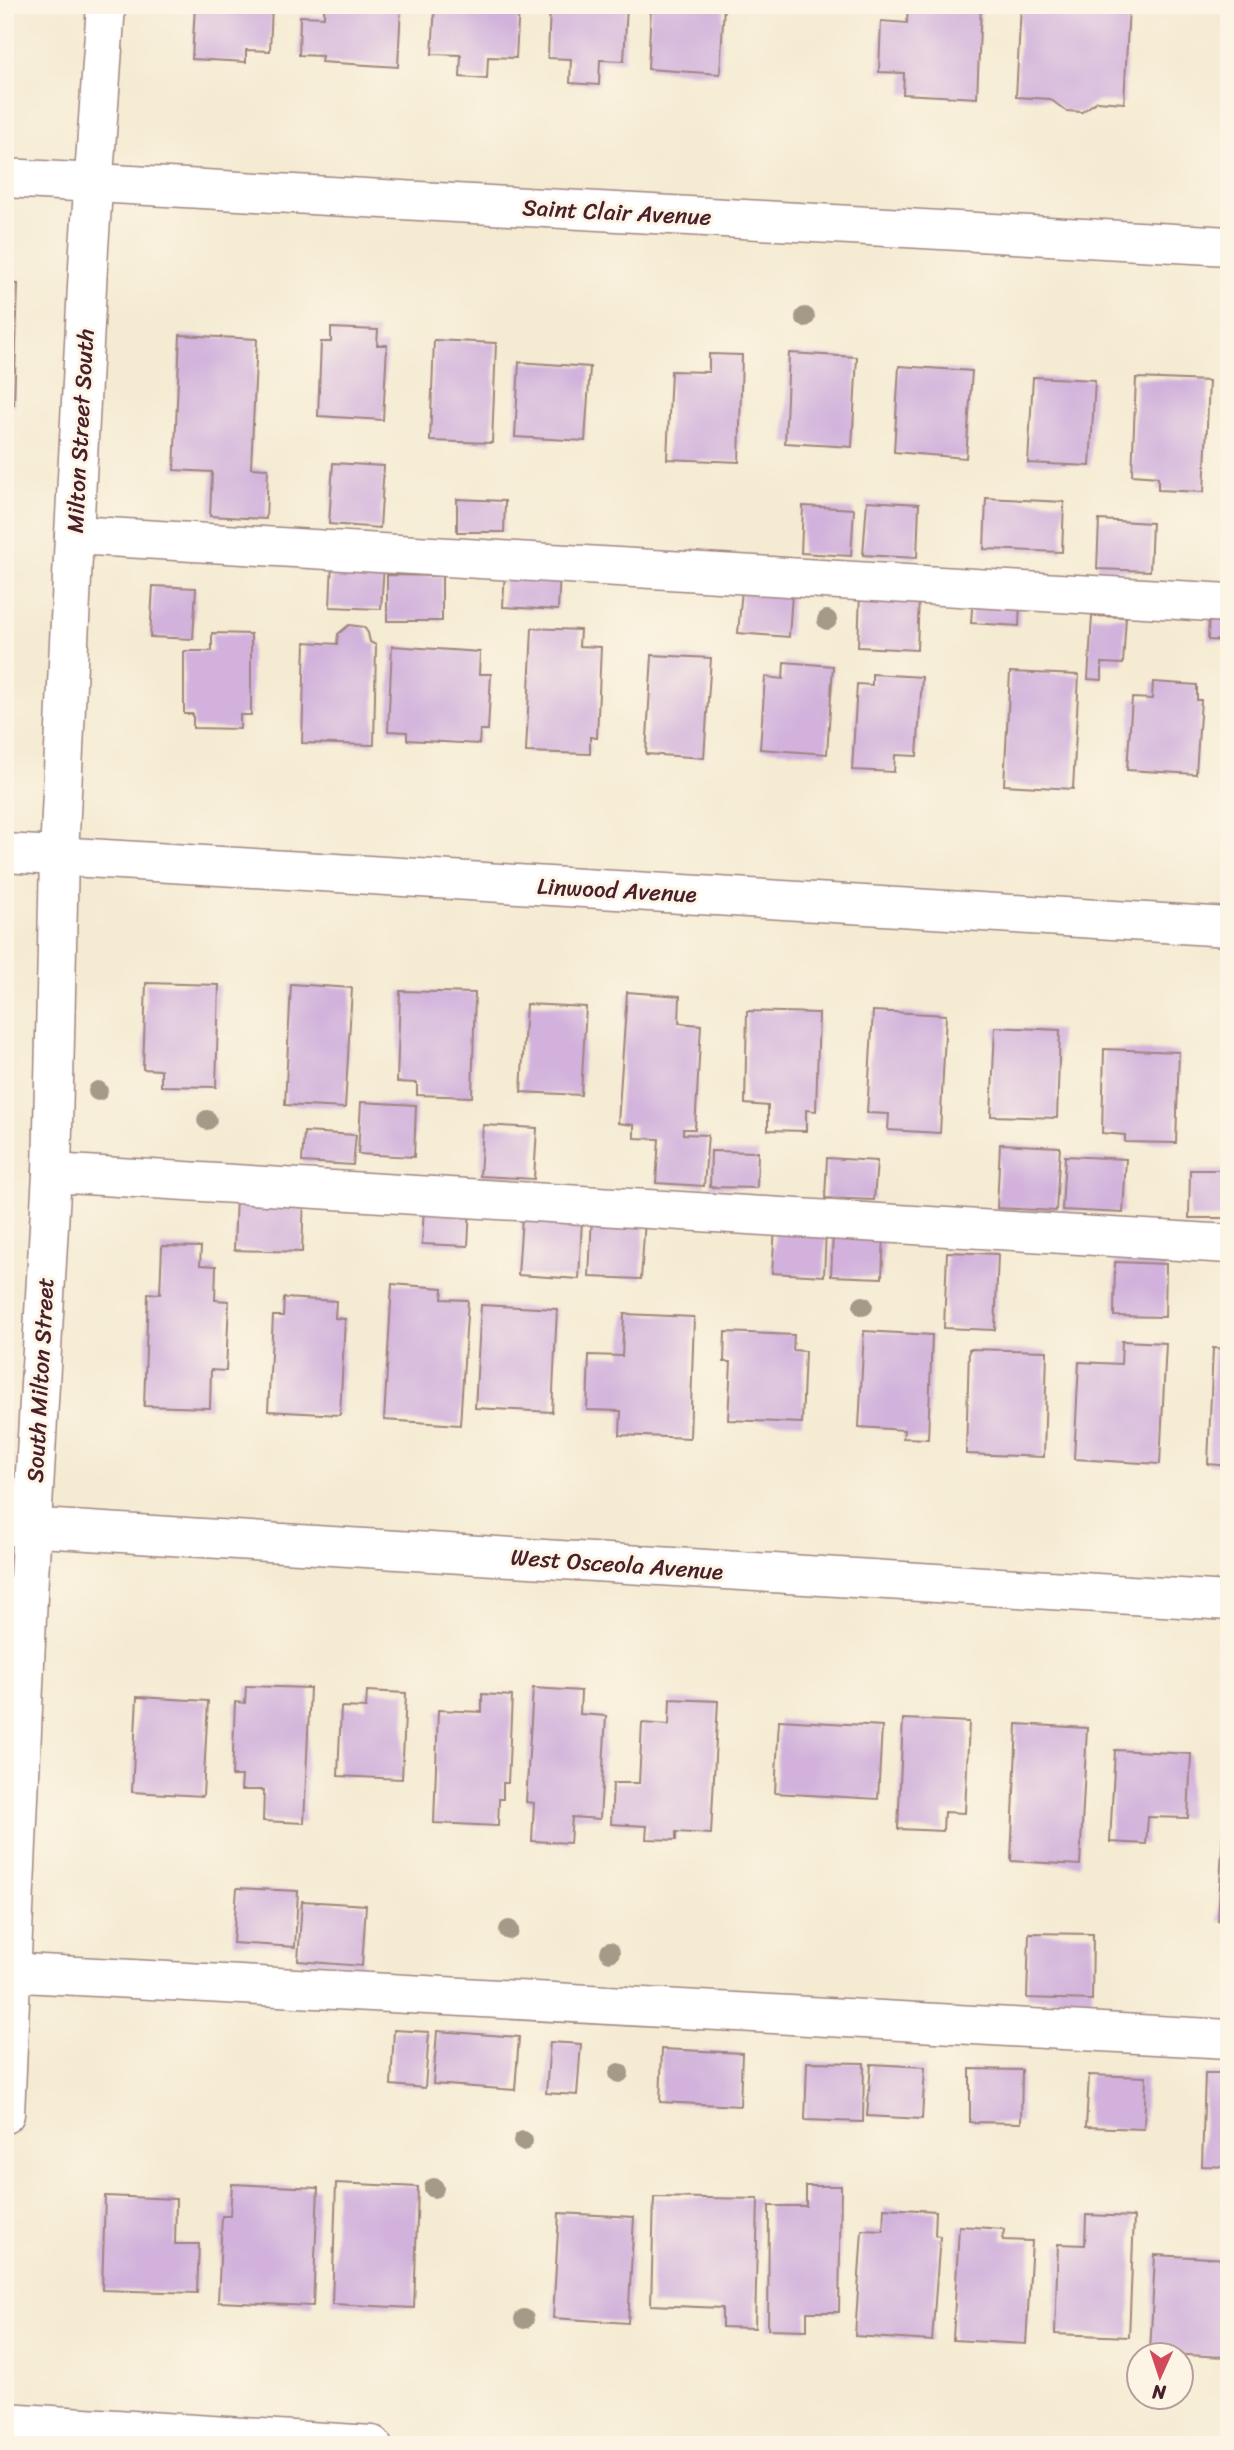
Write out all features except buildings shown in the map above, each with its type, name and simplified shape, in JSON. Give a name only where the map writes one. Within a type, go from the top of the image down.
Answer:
[{"type":"street","name":"Milton Street South","points":[[59,856],[93,184],[106,5]]},
{"type":"street","name":"Saint Clair Avenue","points":[[5,178],[1229,246]]},
{"type":"street","points":[[74,535],[1229,603]]},
{"type":"street","name":"Linwood Avenue","points":[[5,853],[1229,927]]},
{"type":"street","name":"South Milton Street","points":[[5,2114],[18,1527],[52,1173],[59,856]]},
{"type":"street","points":[[52,1173],[1229,1244]]},
{"type":"street","name":"West Osceola Avenue","points":[[18,1527],[1229,1601]]},
{"type":"street","points":[[8,1972],[1229,2039]]},
{"type":"street","points":[[5,2422],[372,2445]]}]
